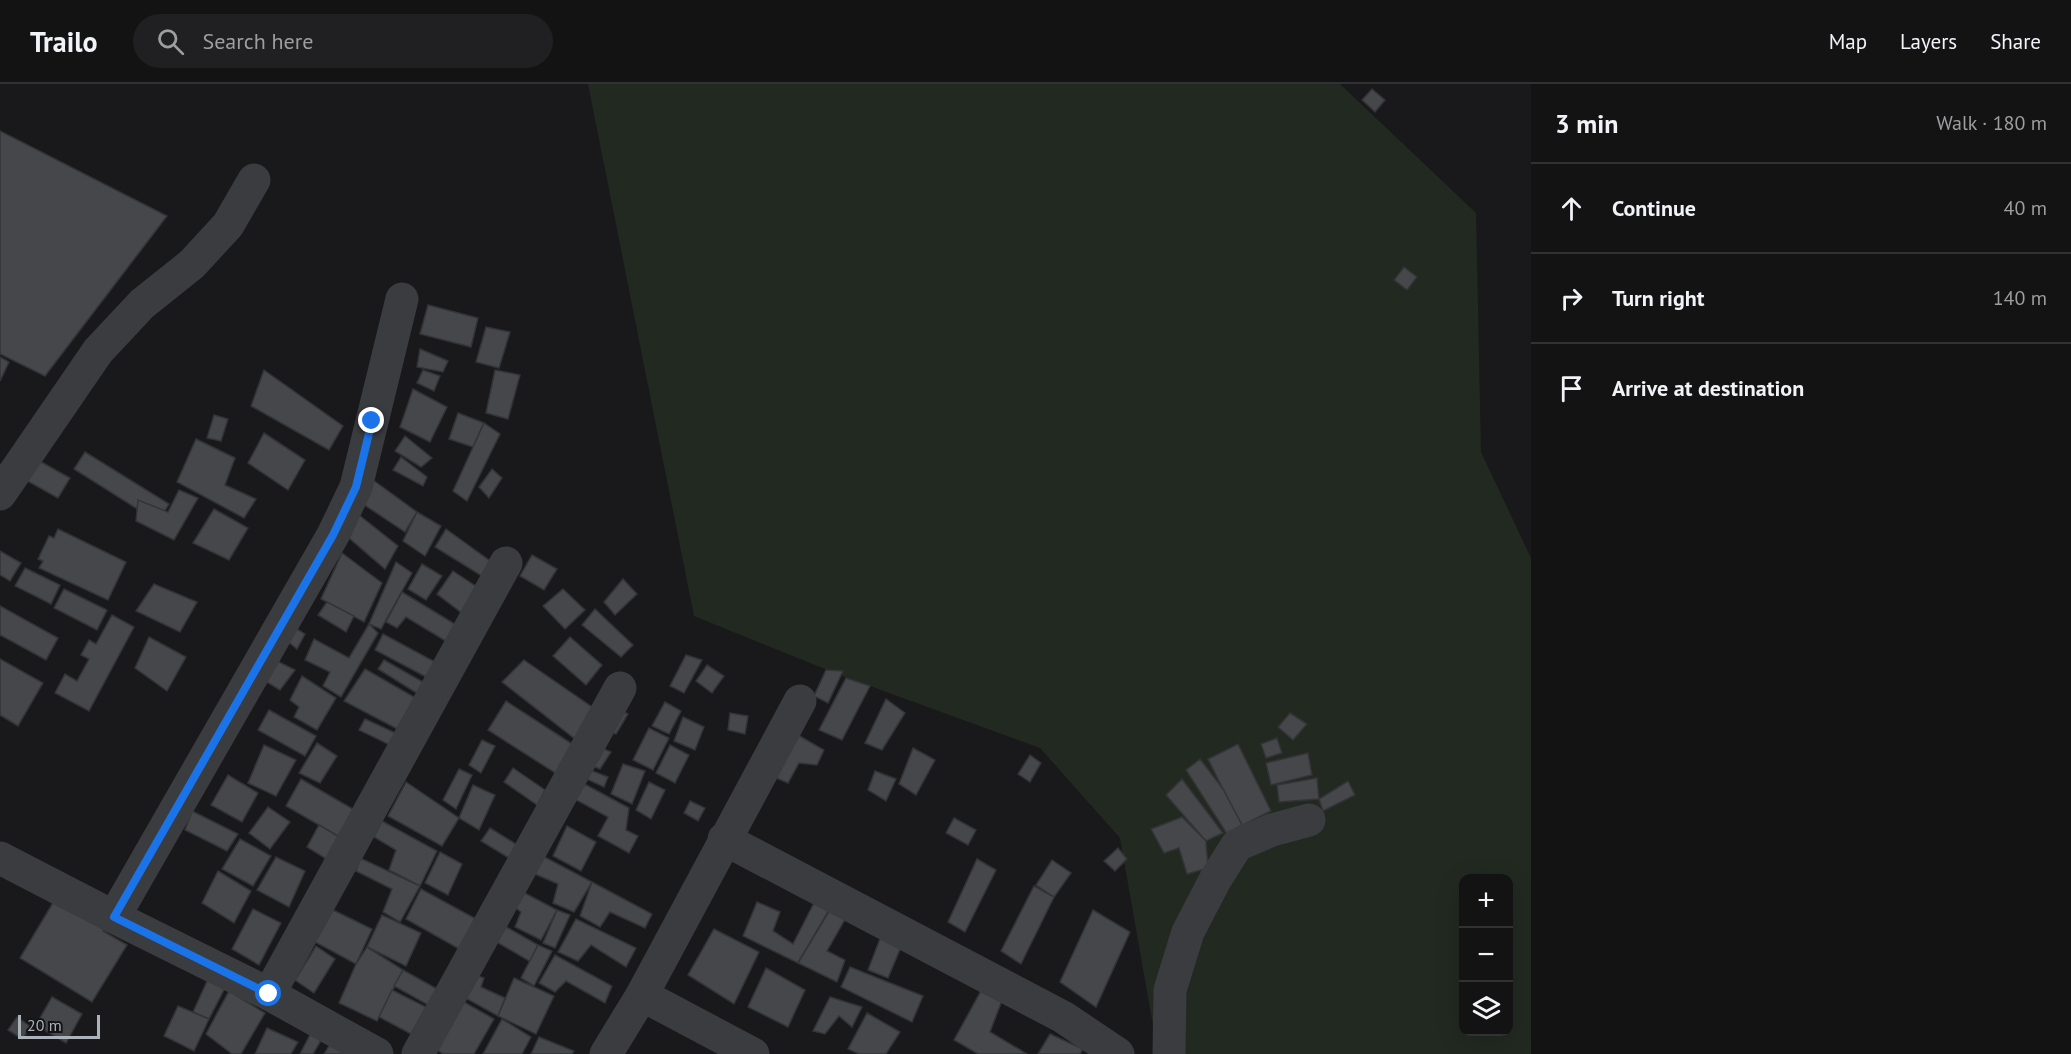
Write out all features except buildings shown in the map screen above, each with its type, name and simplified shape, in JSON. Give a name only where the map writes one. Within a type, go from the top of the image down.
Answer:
[{"type":"street","points":[[0,494],[98,351],[142,304],[192,264],[228,225],[254,180]]},
{"type":"street","points":[[114,917],[333,535],[356,487],[402,299]]},
{"type":"street","points":[[269,994],[506,563]]},
{"type":"street","points":[[418,1054],[620,688]]},
{"type":"street","points":[[606,1054],[642,995],[800,701]]},
{"type":"street","points":[[1169,1054],[1170,990],[1188,932],[1215,880],[1237,845],[1272,830],[1309,820]]},
{"type":"street","points":[[724,839],[1063,1017],[1118,1054]]},
{"type":"street","points":[[0,858],[269,994],[377,1054]]},
{"type":"street","points":[[642,995],[753,1054]]},
{"type":"shaded area","points":[[588,84],[1340,84],[1476,213],[1481,452],[1531,558],[1531,1054],[1158,1054],[1120,838],[1040,748],[837,674],[694,616]]},
{"type":"route","points":[[269,994],[114,917],[333,535],[356,487],[372,421]]}]
